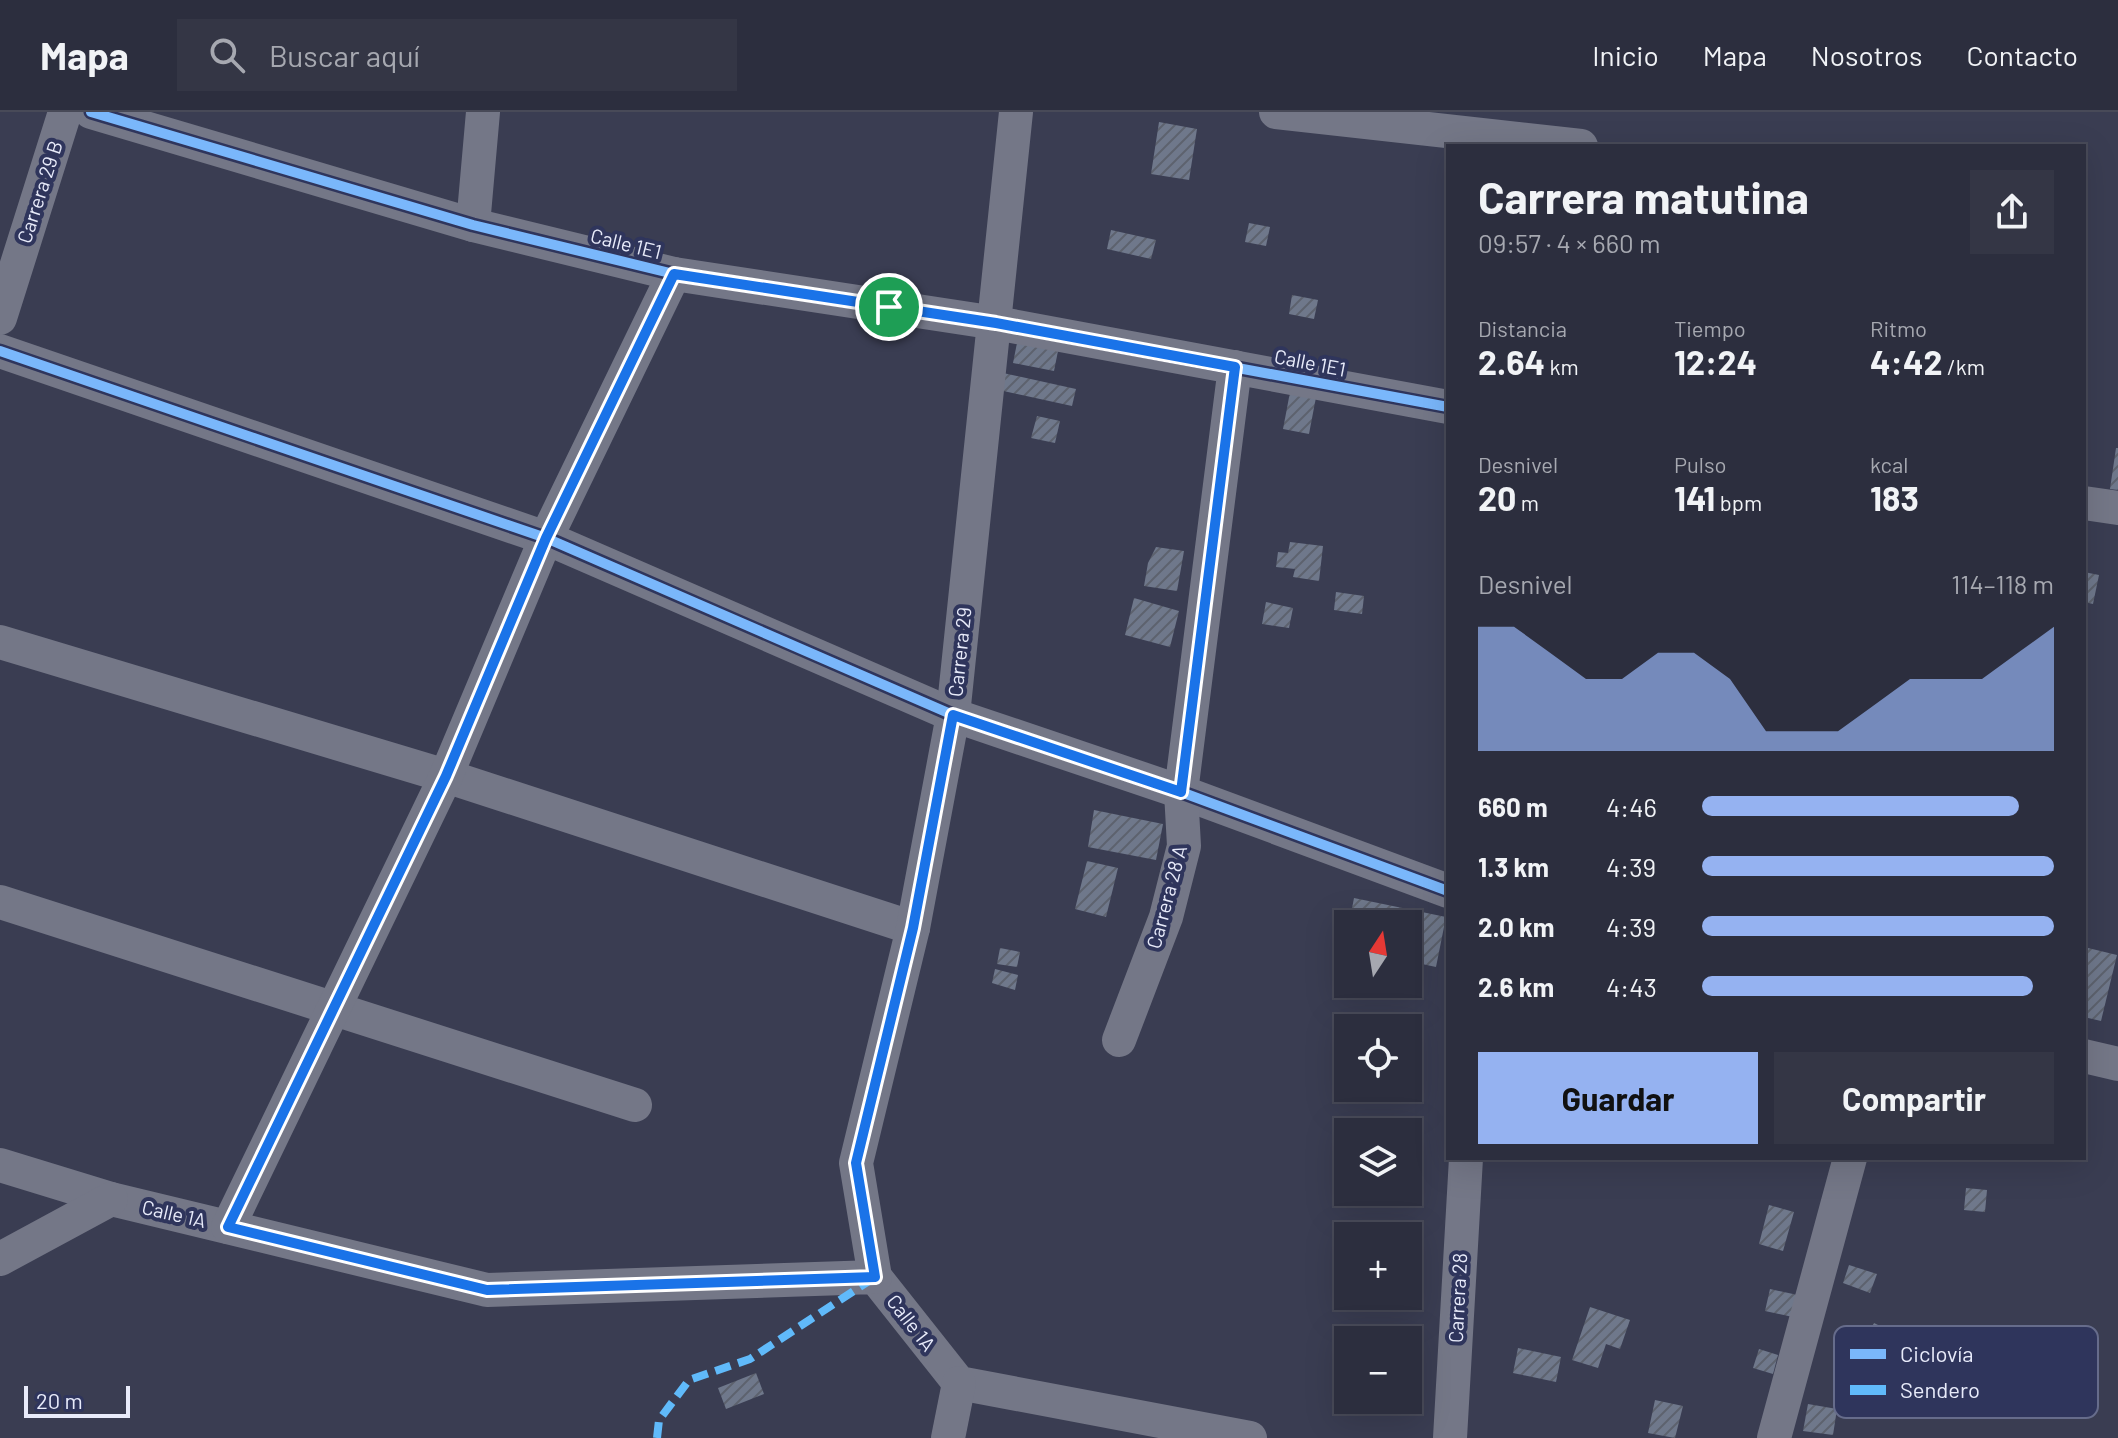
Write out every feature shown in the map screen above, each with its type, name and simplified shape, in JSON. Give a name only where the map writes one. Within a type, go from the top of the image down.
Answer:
[{"type":"street","name":"Carrera 29 B","points":[[0,318],[65,112]]},
{"type":"street","name":"Calle 1E1","points":[[91,112],[473,225],[674,274],[996,323],[1446,407]]},
{"type":"street","points":[[473,225],[483,112]]},
{"type":"street","name":"Carrera 29","points":[[875,1277],[856,1163],[913,928],[953,715],[1016,112]]},
{"type":"street","points":[[1276,112],[1519,132],[1572,144]]},
{"type":"street","points":[[228,1227],[446,776],[546,538],[674,274]]},
{"type":"street","points":[[0,351],[546,538],[953,715],[1181,792],[1446,890]]},
{"type":"street","name":"Carrera 28 A","points":[[1119,1040],[1166,917],[1184,846],[1181,792],[1235,367]]},
{"type":"street","points":[[2086,503],[2118,508]]},
{"type":"street","points":[[0,642],[446,776],[913,928]]},
{"type":"street","points":[[0,902],[635,1105]]},
{"type":"street","points":[[2086,1056],[2118,1064]]},
{"type":"street","name":"Carrera 28","points":[[1450,1438],[1466,1160]]},
{"type":"street","points":[[1774,1438],[1849,1160]]},
{"type":"street","name":"Calle 1A","points":[[1,1168],[111,1199],[487,1290],[875,1277],[959,1383]]},
{"type":"street","points":[[0,1259],[111,1199]]},
{"type":"street","points":[[948,1438],[959,1383],[1250,1438]]},
{"type":"building","points":[[1159,122],[1197,129],[1189,180],[1151,174]]},
{"type":"building","points":[[1249,223],[1270,227],[1266,246],[1245,242]]},
{"type":"building","points":[[1111,230],[1156,240],[1151,259],[1107,249]]},
{"type":"building","points":[[1292,295],[1318,300],[1314,319],[1289,314]]},
{"type":"building","points":[[1018,338],[1059,346],[1054,371],[1013,363]]},
{"type":"building","points":[[1003,373],[1076,389],[1072,406],[999,390]]},
{"type":"building","points":[[1291,387],[1317,392],[1309,434],[1283,429]]},
{"type":"building","points":[[1037,416],[1060,421],[1055,443],[1031,438]]},
{"type":"building","points":[[2118,448],[2118,490],[2110,489]]},
{"type":"building","points":[[1290,542],[1323,546],[1319,581],[1293,577],[1295,569],[1276,567],[1278,552],[1288,553]]},
{"type":"building","points":[[1156,547],[1184,551],[1177,591],[1144,586],[1148,563]]},
{"type":"building","points":[[2086,572],[2099,575],[2093,604],[2086,602]]},
{"type":"building","points":[[1336,592],[1364,596],[1362,614],[1334,610]]},
{"type":"building","points":[[1134,598],[1179,611],[1170,647],[1125,635]]},
{"type":"building","points":[[1266,602],[1293,608],[1289,628],[1262,624]]},
{"type":"building","points":[[1094,810],[1163,824],[1156,860],[1088,847]]},
{"type":"building","points":[[1087,861],[1118,868],[1106,917],[1075,909]]},
{"type":"building","points":[[1354,898],[1412,910],[1352,910]]},
{"type":"building","points":[[1422,912],[1446,917],[1436,967],[1422,964]]},
{"type":"building","points":[[2086,947],[2117,955],[2101,1021],[2086,1017]]},
{"type":"building","points":[[1000,948],[1020,952],[1017,967],[997,964]]},
{"type":"building","points":[[995,969],[1018,975],[1015,990],[992,983]]},
{"type":"building","points":[[1966,1188],[1987,1190],[1985,1212],[1964,1210]]},
{"type":"building","points":[[1769,1205],[1794,1212],[1783,1251],[1759,1244]]},
{"type":"building","points":[[1849,1265],[1877,1274],[1870,1293],[1843,1283]]},
{"type":"building","points":[[1770,1289],[1807,1297],[1802,1319],[1765,1311]]},
{"type":"building","points":[[1590,1307],[1630,1320],[1620,1349],[1606,1344],[1598,1368],[1572,1360]]},
{"type":"building","points":[[1518,1348],[1561,1357],[1556,1382],[1513,1373]]},
{"type":"building","points":[[1759,1349],[1778,1355],[1773,1374],[1753,1368]]},
{"type":"building","points":[[756,1373],[764,1394],[726,1409],[718,1388]]},
{"type":"building","points":[[1655,1400],[1683,1406],[1675,1438],[1648,1433]]},
{"type":"building","points":[[1808,1404],[1834,1408],[1833,1435],[1803,1431]]},
{"type":"marked path","points":[[657,1438],[659,1420],[689,1380],[750,1359],[875,1277]]},
{"type":"cycle path","points":[[91,112],[473,225],[674,274],[996,323],[1446,407]]},
{"type":"cycle path","points":[[0,351],[546,538],[953,715],[1181,792],[1446,890]]},
{"type":"route","points":[[674,274],[889,307],[996,323],[1235,367],[1181,792],[953,715],[913,928],[856,1163],[875,1277],[487,1290],[228,1227],[446,776],[546,538],[674,274]]}]
